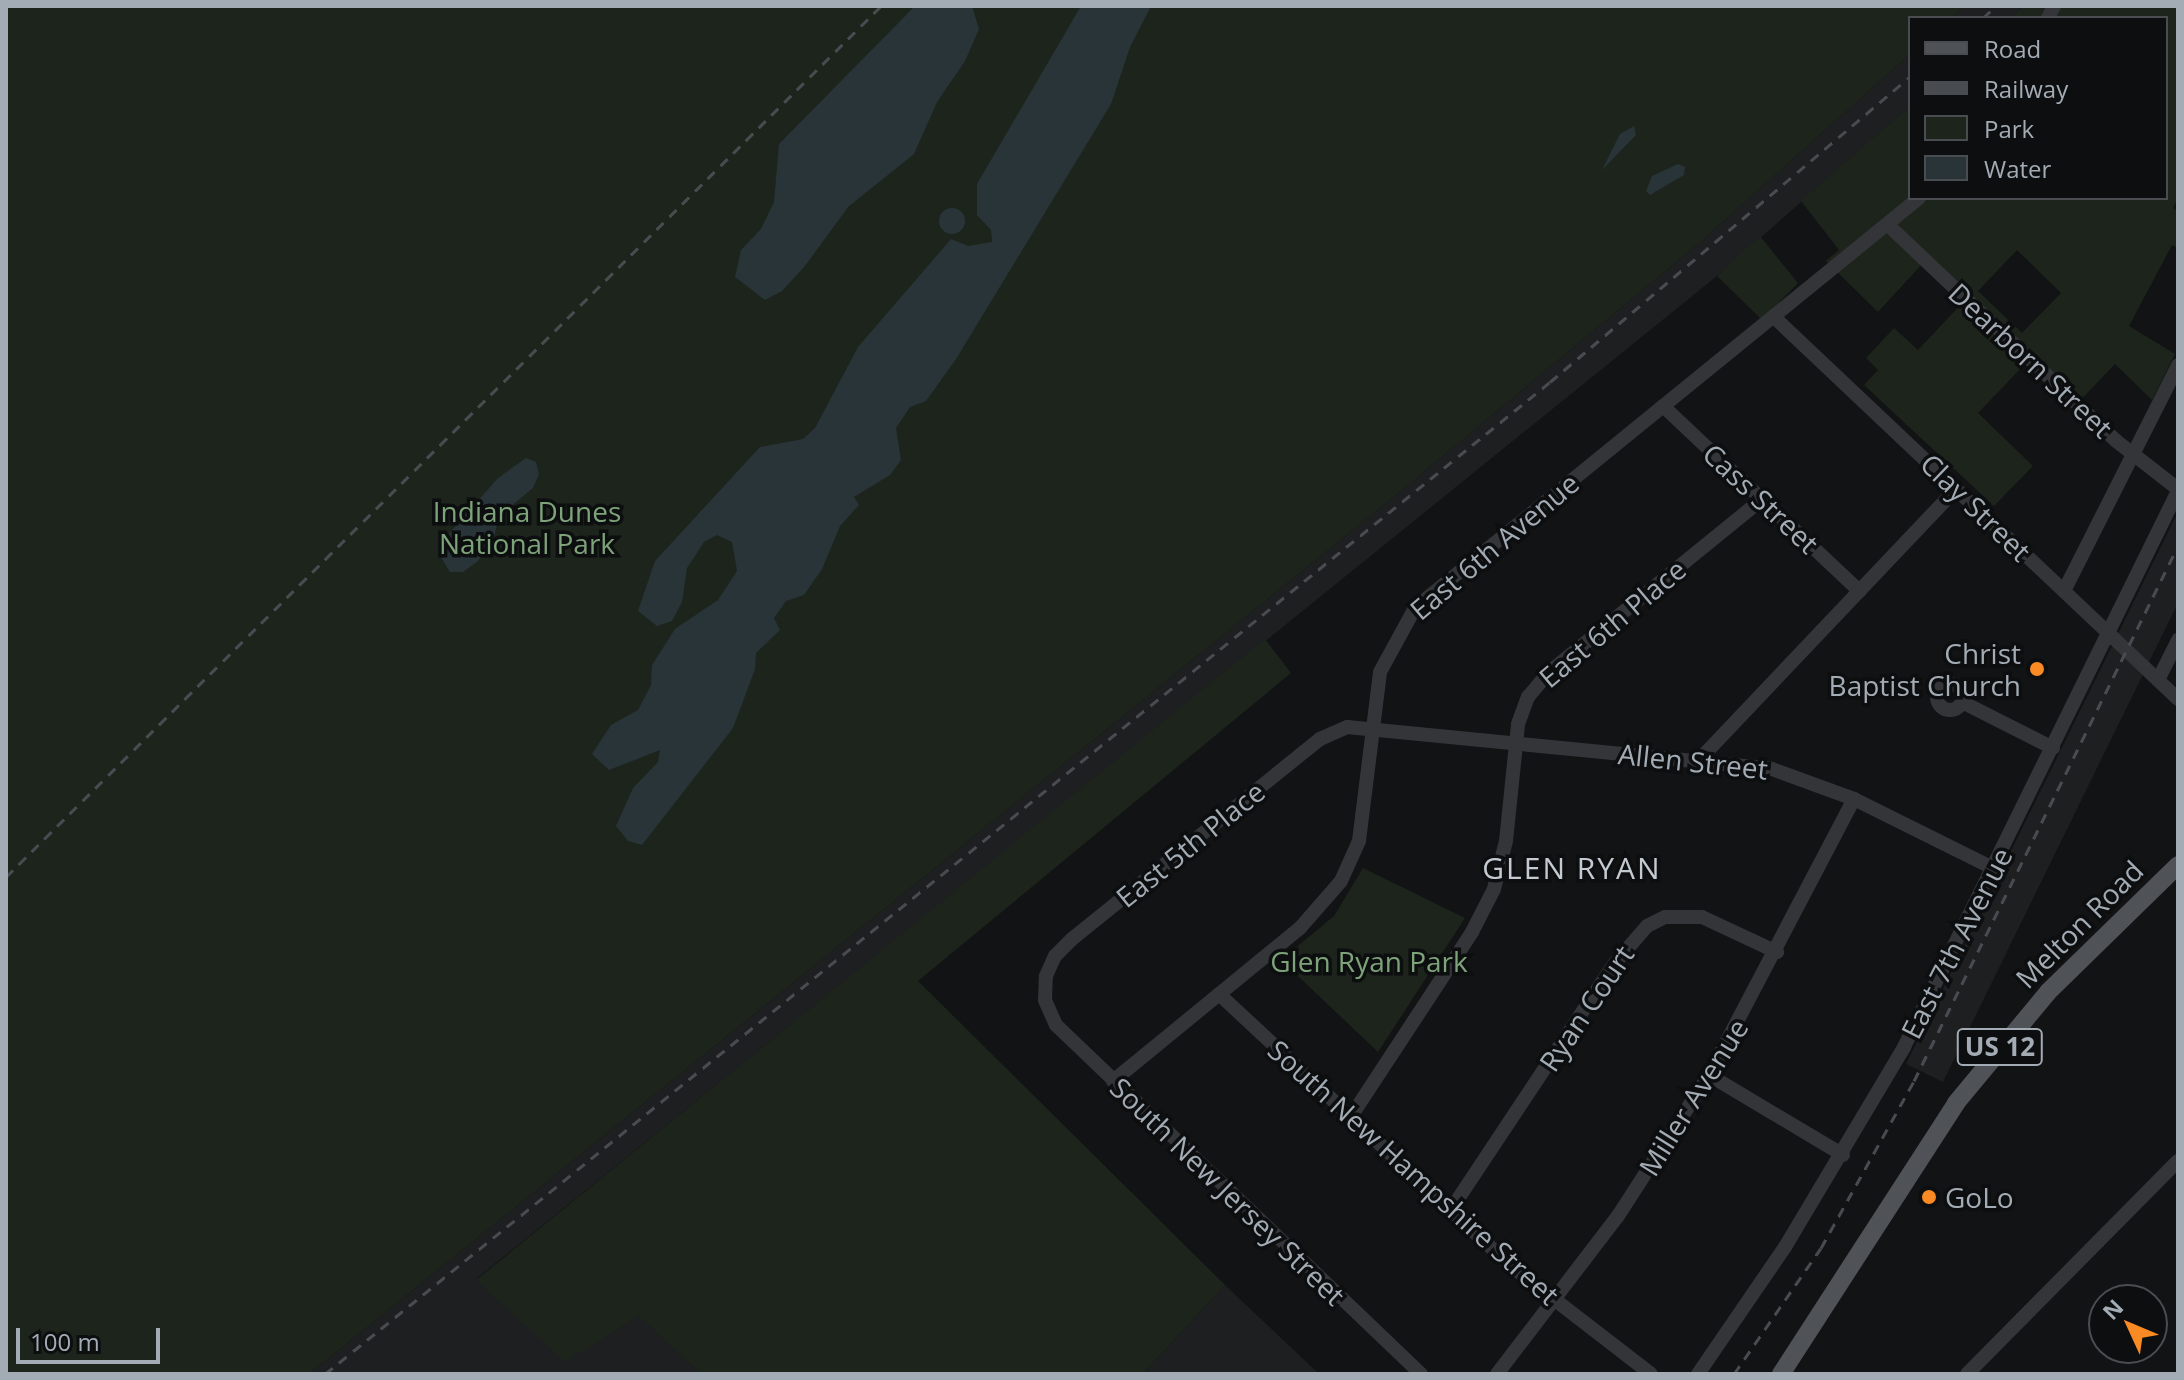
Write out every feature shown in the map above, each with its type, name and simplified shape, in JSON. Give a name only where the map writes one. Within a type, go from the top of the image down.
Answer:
[{"type":"main road","name":"Melton Road","points":[[1781,1374],[1906,1177],[2017,1027],[2178,865]]},
{"type":"street","name":"East 6th Avenue","points":[[1113,1081],[1316,914],[1341,881],[1359,841],[1383,663],[1415,608],[1917,200]]},
{"type":"street","name":"Dearborn Street","points":[[1888,225],[2133,454],[2178,490]]},
{"type":"street","name":"Clay Street","points":[[1774,317],[2178,699]]},
{"type":"street","points":[[2064,591],[2178,365]]},
{"type":"street","name":"Cass Street","points":[[1663,406],[1859,591]]},
{"type":"street","points":[[1698,761],[1957,488]]},
{"type":"street","name":"East 7th Avenue","points":[[1698,1374],[1843,1155],[1993,868],[2178,490]]},
{"type":"street","name":"East 6th Place","points":[[1350,1118],[1489,899],[1506,841],[1522,710],[1547,674],[1762,499]]},
{"type":"street","points":[[2158,680],[2178,640]]},
{"type":"street","points":[[1962,702],[2053,748]]},
{"type":"street","name":"East 5th Place","points":[[1045,1000],[1049,966],[1072,939],[1320,739],[1339,728],[1373,729]]},
{"type":"street","name":"Allen Street","points":[[1373,729],[1772,769],[1854,799],[1993,868]]},
{"type":"street","name":"Miller Avenue","points":[[1497,1374],[1557,1302],[1709,1075],[1777,952],[1854,799]]},
{"type":"street","name":"Ryan Court","points":[[1450,1211],[1625,949],[1647,926],[1665,917],[1702,917],[1777,952]]},
{"type":"street","name":"South New Hampshire Street","points":[[1219,994],[1450,1211],[1557,1302],[1651,1374]]},
{"type":"street","name":"South New Jersey Street","points":[[1045,1000],[1056,1025],[1421,1374]]},
{"type":"street","points":[[1709,1075],[1843,1155]]},
{"type":"street","points":[[1967,1374],[2178,1161]]},
{"type":"shaded area","points":[[1964,6],[2024,6],[2012,16],[1953,16]]},
{"type":"shaded area","points":[[1908,56],[1908,108],[1717,276],[476,1279],[640,1316],[701,1374],[309,1374],[1390,500],[1698,244]]},
{"type":"shaded area","points":[[2178,512],[2178,603],[1943,1082],[1906,1064]]},
{"type":"shaded area","points":[[1225,1285],[1319,1374],[1143,1374]]},
{"type":"green space","name":"Indiana Dunes National Park","points":[[6,6],[1964,6],[1953,16],[1908,16],[1908,56],[1698,244],[1390,500],[309,1374],[6,1374]]},
{"type":"green space","points":[[2024,6],[2178,6],[2178,198],[2173,208],[2178,211],[2178,248],[2172,245],[2129,326],[2175,354],[2152,400],[2115,364],[2073,408],[2026,363],[1978,413],[2033,466],[1994,506],[1864,385],[1878,370],[1866,358],[1894,328],[1918,350],[1966,299],[1925,261],[1878,312],[1826,261],[1839,250],[1801,201],[1908,108],[1908,200],[2168,200],[2168,16],[2012,16]],"holes":[[[2017,250],[2061,293],[2022,333],[1978,291]]]},
{"type":"green space","points":[[1760,236],[1798,283],[1762,320],[1717,276]]},
{"type":"green space","points":[[1265,639],[1291,673],[918,981],[1225,1285],[1143,1374],[701,1374],[639,1316],[565,1362],[476,1280]]},
{"type":"green space","name":"Glen Ryan Park","points":[[1363,868],[1465,918],[1378,1052],[1281,960],[1334,916]]},
{"type":"water","points":[[915,6],[972,6],[979,29],[965,61],[937,102],[914,154],[848,207],[805,266],[782,291],[765,300],[735,277],[741,250],[761,229],[774,202],[779,144]]},
{"type":"water","points":[[1081,6],[1151,6],[1130,47],[1111,104],[956,359],[926,401],[910,407],[896,428],[901,460],[890,475],[854,497],[859,505],[840,526],[822,569],[804,595],[786,601],[774,618],[780,630],[756,653],[755,669],[733,728],[642,845],[628,841],[616,826],[633,788],[658,762],[660,750],[609,770],[592,754],[611,725],[638,710],[651,685],[652,665],[675,629],[718,600],[737,571],[732,542],[717,535],[704,542],[687,568],[682,602],[672,621],[657,626],[638,611],[655,561],[760,447],[803,439],[815,428],[858,347],[951,239],[968,246],[992,242],[991,230],[977,215],[977,184]]},
{"type":"water","points":[[1634,126],[1636,135],[1602,170],[1620,134]]},
{"type":"water","points":[[1678,164],[1685,167],[1684,175],[1650,195],[1646,191],[1652,176]]},
{"type":"water","points":[[952,208],[961,212],[965,221],[961,230],[952,234],[943,230],[939,221],[943,212]]},
{"type":"water","points":[[526,458],[536,462],[539,474],[533,488],[499,516],[494,537],[478,561],[463,572],[450,572],[442,559],[447,536],[498,478]]},
{"type":"railway","points":[[6,877],[881,6]]},
{"type":"railway","points":[[1985,16],[1996,6]]},
{"type":"railway","points":[[325,1374],[1550,382],[1908,79]]},
{"type":"railway","points":[[1734,1374],[1821,1248],[1914,1081],[2178,546]]},
{"type":"place","name":"Christ Baptist Church","points":[[2037,669]]},
{"type":"place","name":"GoLo","points":[[1929,1197]]},
{"type":"district","name":"GLEN RYAN","points":[[1572,868]]}]
